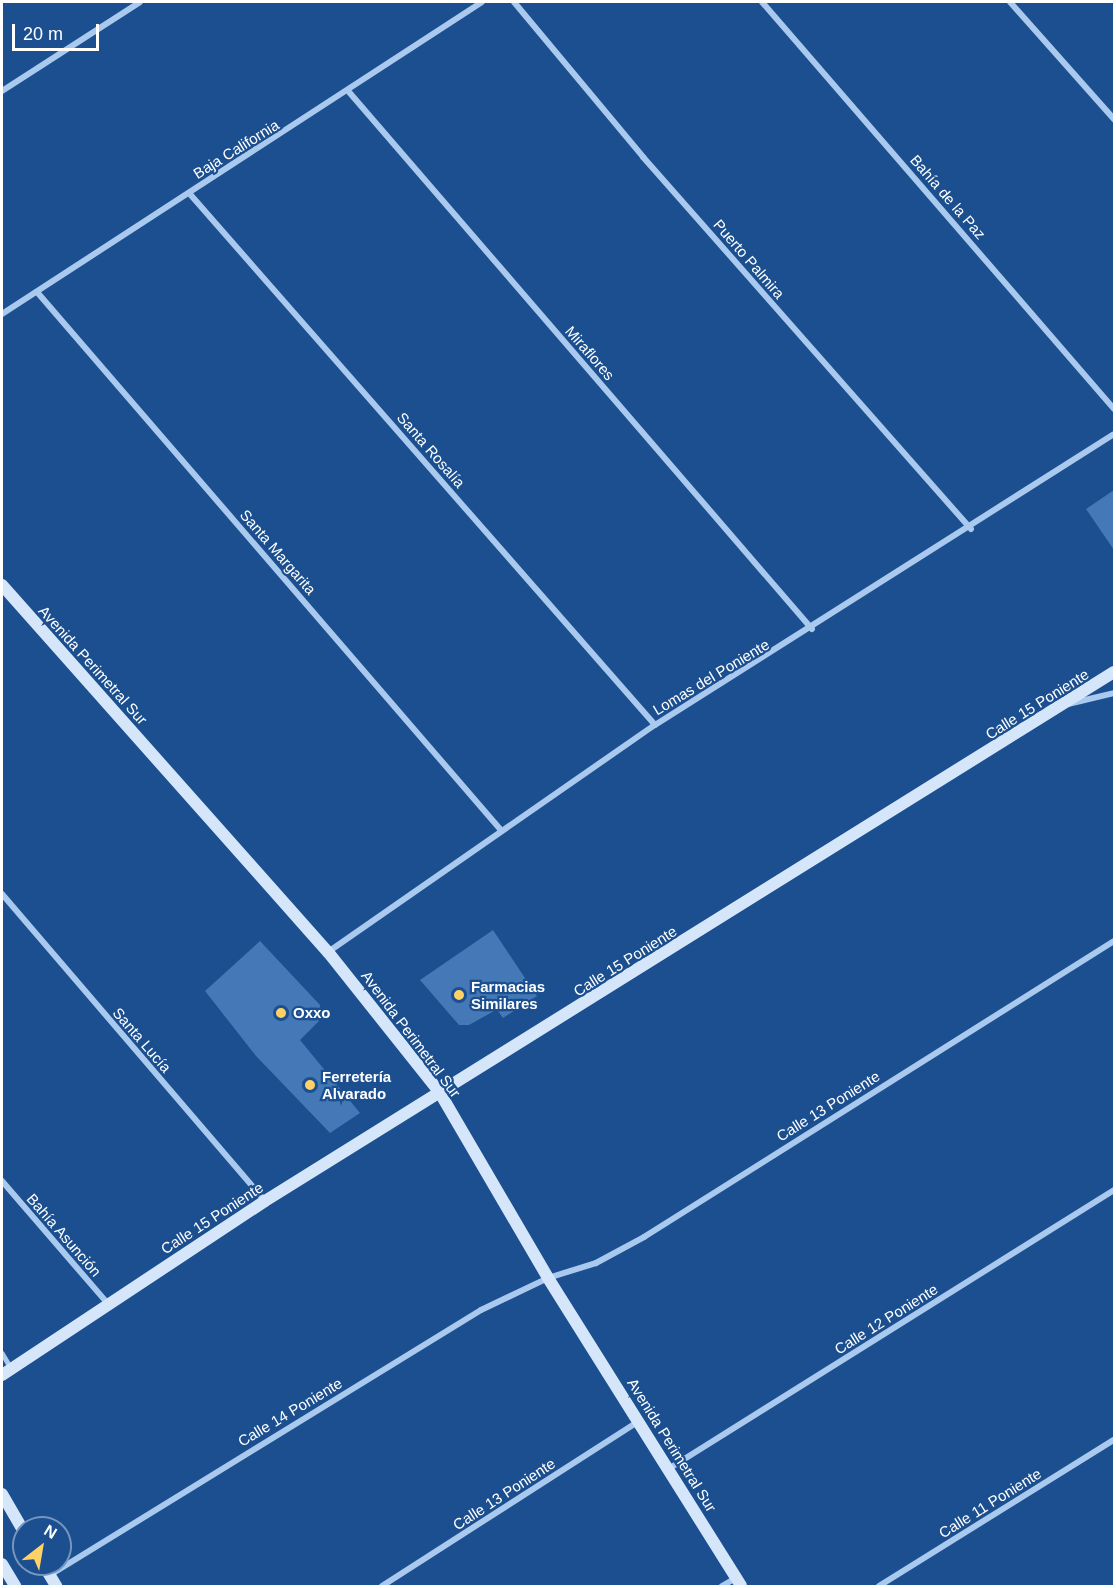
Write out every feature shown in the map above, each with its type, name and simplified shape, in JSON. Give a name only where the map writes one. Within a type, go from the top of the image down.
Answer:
[{"type":"street","points":[[2,91],[140,2]]},
{"type":"street","name":"Baja California","points":[[2,314],[349,92],[482,2]]},
{"type":"street","name":"Puerto Palmira","points":[[514,2],[643,158],[970,529]]},
{"type":"street","name":"Bahía de la Paz","points":[[762,2],[1114,409]]},
{"type":"street","points":[[1010,2],[1114,119]]},
{"type":"street","name":"Miraflores","points":[[349,92],[812,629]]},
{"type":"street","name":"Santa Rosalía","points":[[189,193],[655,725]]},
{"type":"street","name":"Santa Margarita","points":[[36,292],[500,829]]},
{"type":"street","name":"Lomas del Poniente","points":[[328,952],[500,829],[655,725],[970,529],[1114,434]]},
{"type":"street","name":"Avenida Perimetral Sur","points":[[2,585],[328,952],[440,1093],[548,1278],[670,1468],[738,1582]]},
{"type":"street","name":"Calle 15 Poniente","points":[[6,1372],[265,1201],[1066,705],[1114,672]]},
{"type":"street","points":[[1066,705],[1114,693]]},
{"type":"street","name":"Santa Lucía","points":[[2,894],[265,1201]]},
{"type":"street","name":"Calle 13 Poniente","points":[[548,1278],[596,1263],[644,1237],[1114,941]]},
{"type":"street","name":"Bahía Asunción","points":[[2,1181],[108,1304]]},
{"type":"street","name":"Calle 12 Poniente","points":[[670,1468],[1114,1190]]},
{"type":"street","name":"Calle 14 Poniente","points":[[53,1581],[472,1316],[548,1278]]},
{"type":"street","name":"Calle 13 Poniente","points":[[382,1587],[639,1421]]},
{"type":"street","name":"Calle 11 Poniente","points":[[879,1587],[1114,1440]]},
{"type":"street","points":[[2,1494],[15,1516]]},
{"type":"street","points":[[2,1564],[15,1587]]},
{"type":"street","points":[[722,1587],[738,1582]]},
{"type":"lane","points":[[2,1353],[6,1372]]},
{"type":"building","points":[[1114,490],[1114,550],[1086,509]]},
{"type":"building","points":[[493,930],[537,996],[503,1018],[488,997],[496,1010],[469,1025],[459,1025],[420,980]]},
{"type":"building","points":[[260,941],[320,1005],[319,1021],[300,1040],[360,1113],[330,1133],[256,1056],[205,991]]},
{"type":"place","name":"Farmacias Similares","points":[[459,995]]},
{"type":"place","name":"Oxxo","points":[[281,1013]]},
{"type":"place","name":"Ferretería Alvarado","points":[[310,1085]]}]
